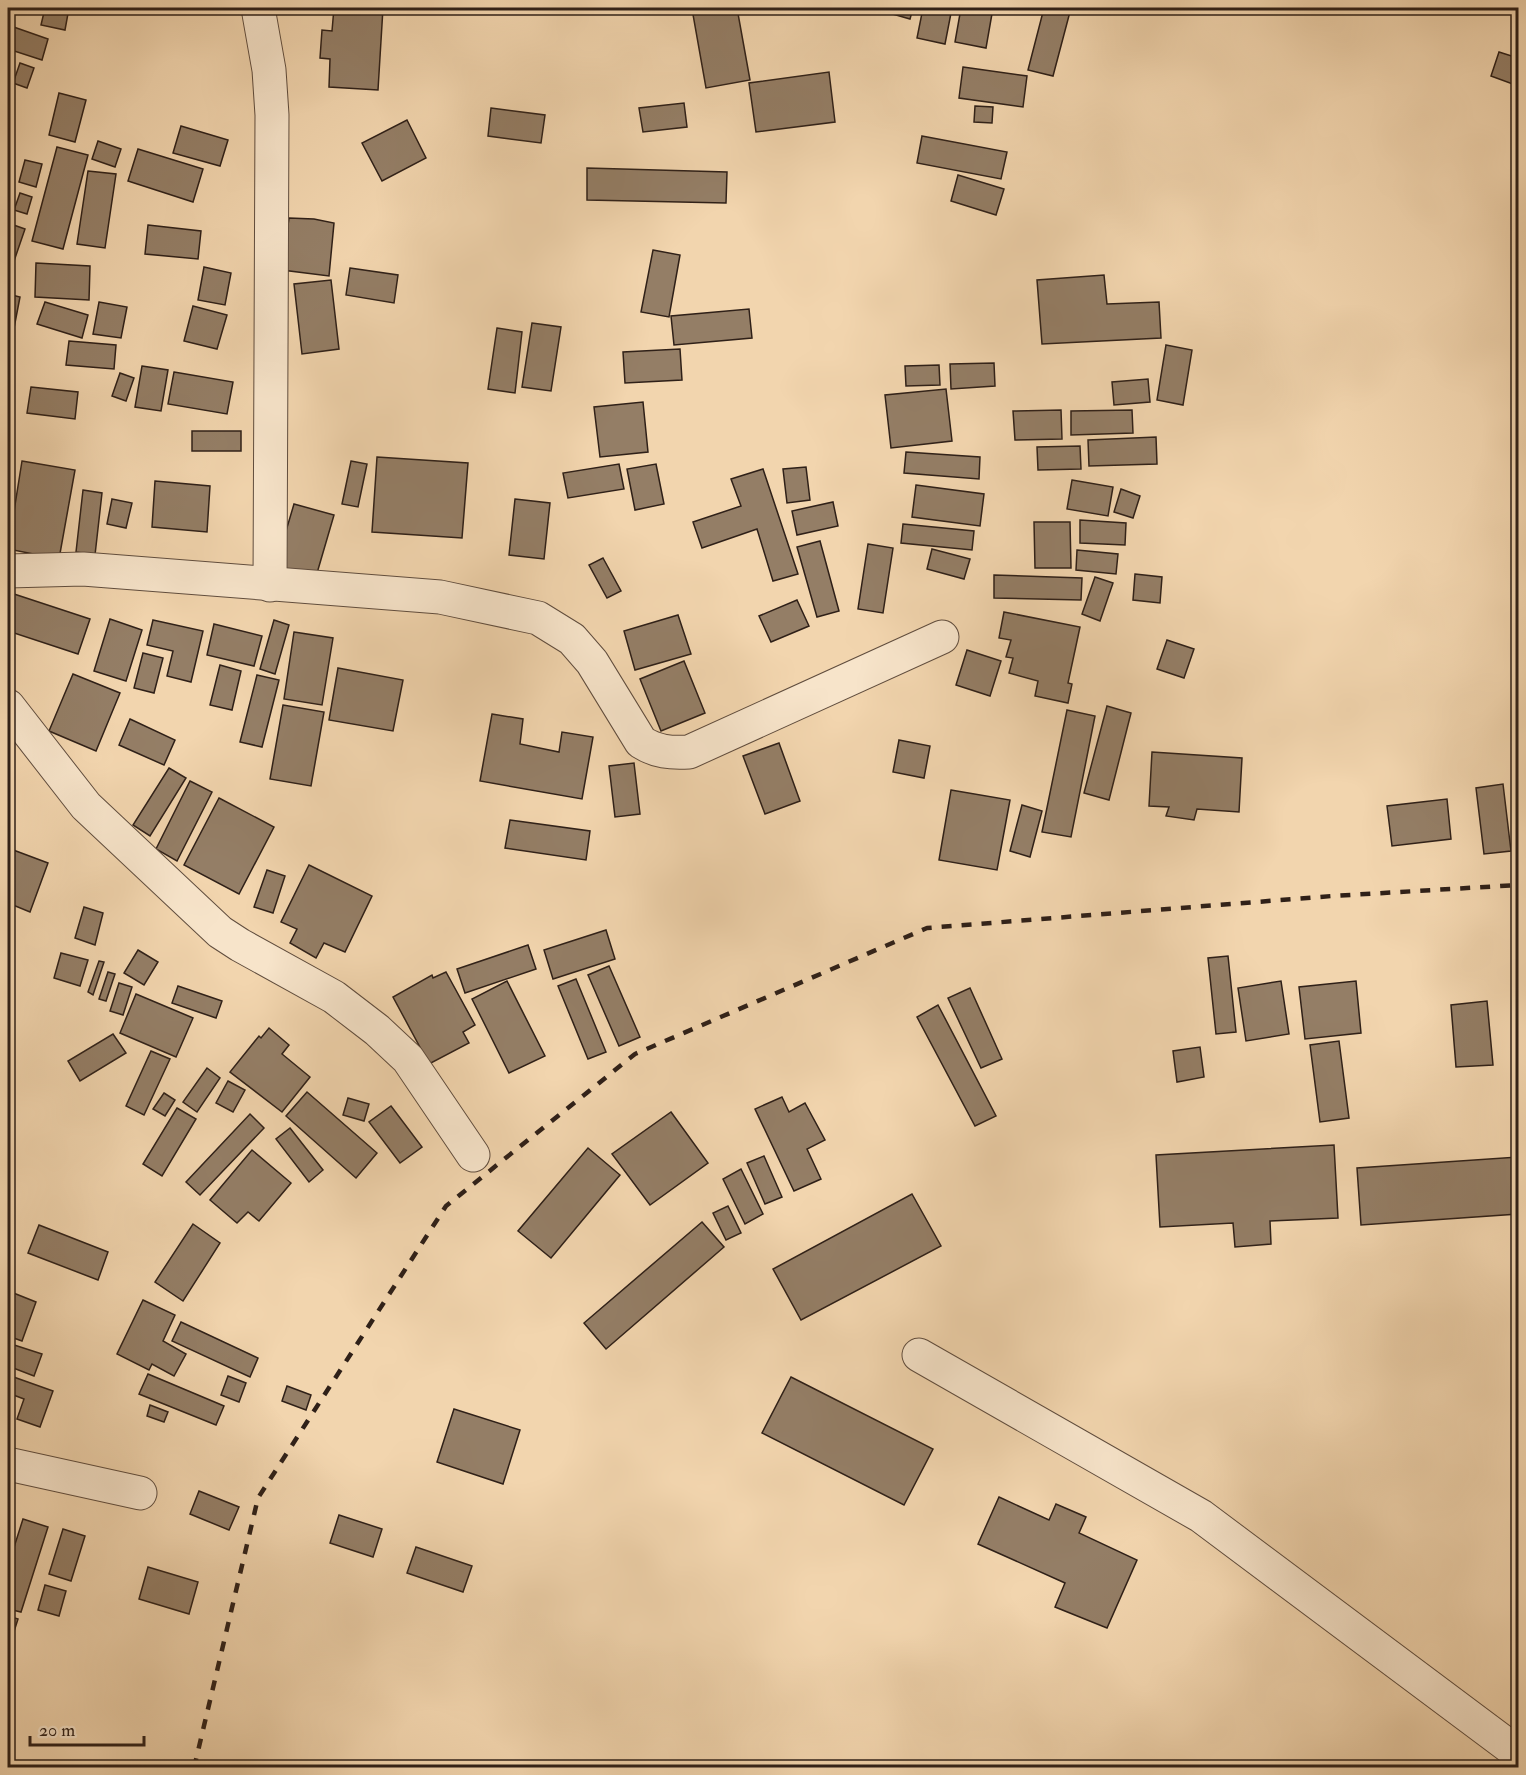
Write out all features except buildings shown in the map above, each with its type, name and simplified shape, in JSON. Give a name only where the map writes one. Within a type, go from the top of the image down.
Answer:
[{"type":"street","points":[[258,8],[269,70],[272,116],[270,585]]},
{"type":"street","points":[[8,571],[83,569],[440,597],[538,618],[572,639],[592,662],[641,742],[652,749],[668,753],[689,752],[942,637]]},
{"type":"street","points":[[8,706],[86,806],[220,932],[334,997],[377,1030],[408,1059],[473,1155]]},
{"type":"street","points":[[919,1355],[1201,1516],[1518,1753]]},
{"type":"street","points":[[8,1464],[140,1494]]},
{"type":"railway","points":[[194,1768],[258,1498],[446,1206],[635,1054],[927,928],[1332,896],[1518,885]]}]
